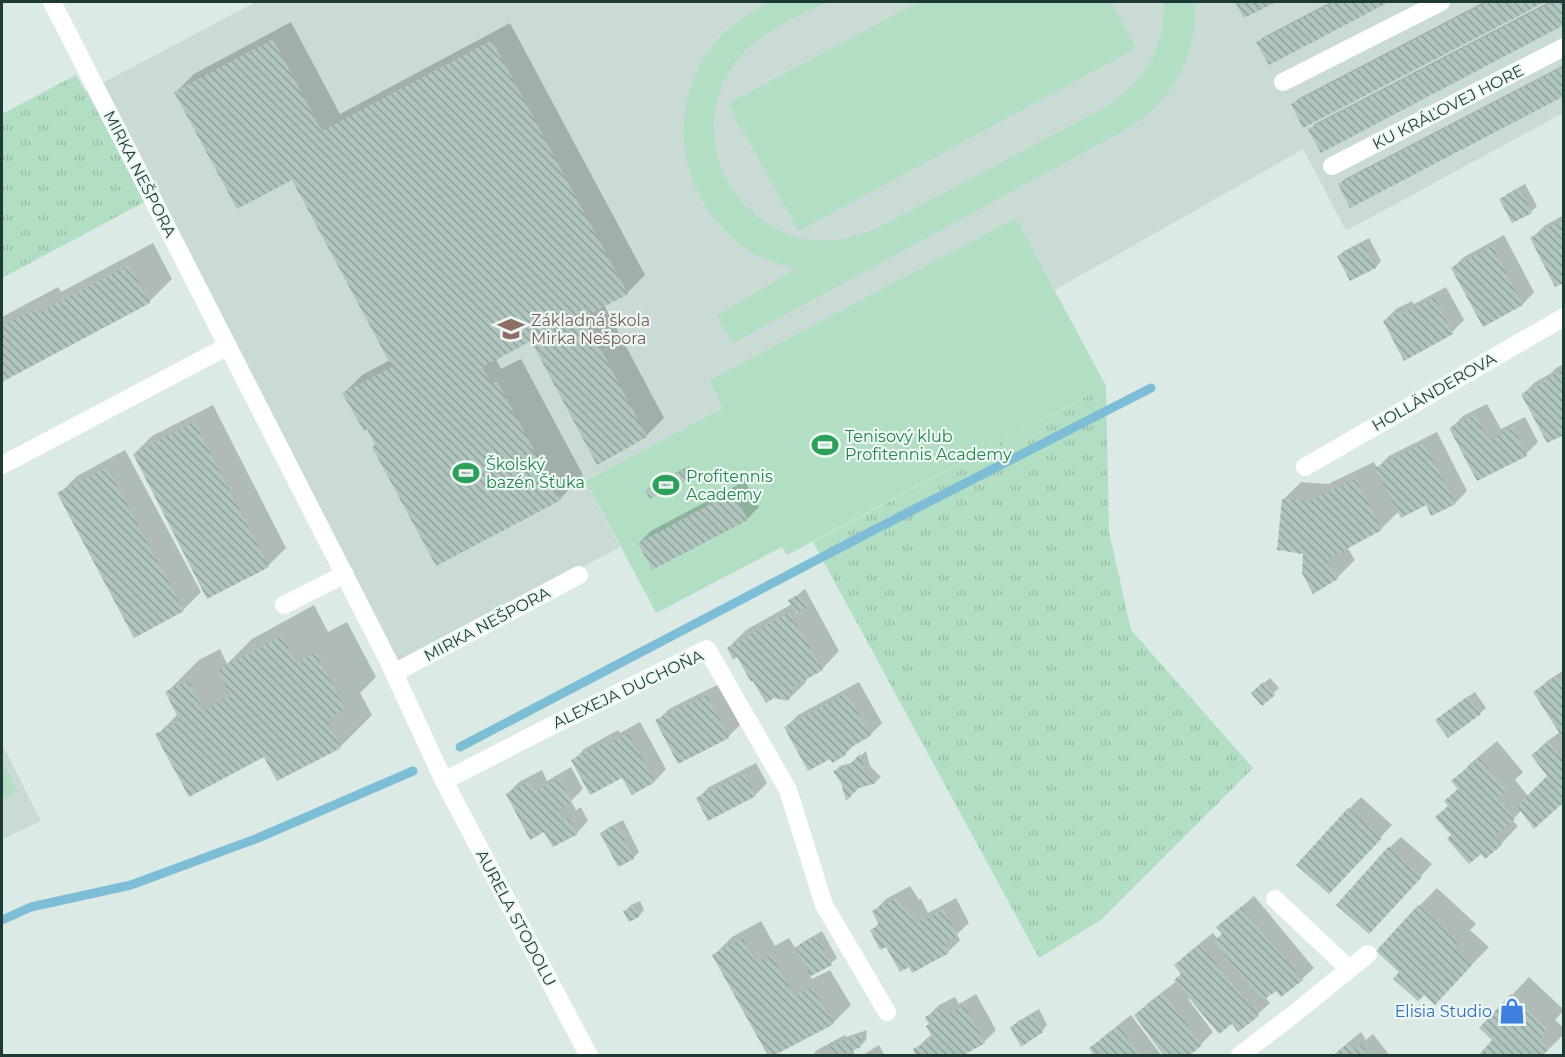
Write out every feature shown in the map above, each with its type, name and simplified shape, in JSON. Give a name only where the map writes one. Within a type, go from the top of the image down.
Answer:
[{"type":"street","name":"MIRKA NEŠPORA","points":[[52,2],[345,574],[444,781]]},
{"type":"street","points":[[1283,82],[1441,2]]},
{"type":"street","name":"KU KRÁĽOVEJ HORE","points":[[1332,166],[1563,47]]},
{"type":"street","name":"HOLLÄNDEROVA","points":[[1305,467],[1563,316]]},
{"type":"street","points":[[2,465],[228,346]]},
{"type":"street","points":[[284,605],[345,574]]},
{"type":"street","name":"MIRKA NEŠPORA","points":[[394,674],[579,575]]},
{"type":"street","name":"ALEXEJA DUCHOŇA","points":[[444,781],[708,649],[788,790],[824,905],[887,1012]]},
{"type":"street","name":"AURELA STODOLU","points":[[444,781],[589,1056]]},
{"type":"street","points":[[1275,899],[1349,969]]},
{"type":"street","points":[[1239,1056],[1368,954]]},
{"type":"shaded area","name":"Základná škola Mirka Nešpora","points":[[256,2],[1563,2],[1563,113],[1346,231],[1303,149],[1055,290],[1016,218],[709,382],[723,408],[586,481],[620,547],[392,668],[148,200],[85,92]]},
{"type":"shaded area","points":[[2,744],[41,821],[2,839]]},
{"type":"green space","points":[[771,2],[827,2],[770,31],[741,55],[724,81],[716,108],[714,137],[720,164],[733,190],[751,211],[775,228],[804,239],[823,241],[850,237],[876,229],[1108,106],[1133,85],[1151,62],[1161,35],[1164,2],[1195,2],[1195,16],[1191,44],[1175,82],[1154,108],[1132,126],[733,343],[717,316],[796,269],[768,260],[748,250],[721,226],[704,203],[692,179],[686,154],[684,127],[687,101],[696,74],[710,49],[738,22]]},
{"type":"green space","points":[[919,2],[1111,2],[1136,48],[799,231],[728,104]]},
{"type":"green space","points":[[76,75],[148,200],[2,278],[2,114]]},
{"type":"green space","name":"Tenisový klub Profitennis Academy","points":[[1016,218],[1106,386],[787,555],[782,547],[656,613],[586,481],[723,408],[709,381]]},
{"type":"green space","points":[[1106,386],[1109,532],[1131,630],[1253,768],[1102,919],[1039,958],[813,542]]},
{"type":"green space","points":[[2,760],[17,792],[2,800]]},
{"type":"building","points":[[1235,2],[1276,2],[1244,18]]},
{"type":"building","points":[[1334,2],[1389,2],[1269,65],[1256,42]]},
{"type":"building","points":[[1487,2],[1545,2],[1303,128],[1291,104]]},
{"type":"building","points":[[1552,2],[1564,2],[1564,25],[1321,153],[1308,129]]},
{"type":"building","points":[[273,39],[322,131],[492,40],[628,294],[584,317],[647,437],[597,465],[531,341],[482,367],[492,384],[497,381],[561,500],[436,566],[372,447],[375,445],[367,429],[364,431],[342,393],[392,367],[292,180],[237,209],[174,92]]},
{"type":"building","points":[[1564,66],[1564,96],[1350,208],[1338,184]]},
{"type":"building","points":[[1519,189],[1532,213],[1512,223],[1499,199]]},
{"type":"building","points":[[1564,219],[1564,283],[1555,287],[1530,238]]},
{"type":"building","points":[[1363,243],[1376,268],[1350,281],[1337,256]]},
{"type":"building","points":[[1492,246],[1523,305],[1483,327],[1451,268]]},
{"type":"building","points":[[129,265],[150,303],[2,382],[2,326],[35,309],[37,314]]},
{"type":"building","points":[[1434,297],[1453,334],[1404,361],[1383,321],[1400,311],[1402,314]]},
{"type":"building","points":[[1564,369],[1564,435],[1547,443],[1521,394]]},
{"type":"building","points":[[1475,415],[1489,440],[1513,427],[1527,456],[1477,481],[1449,428]]},
{"type":"building","points":[[194,422],[269,567],[207,599],[133,454]]},
{"type":"building","points":[[1424,443],[1456,504],[1431,516],[1426,505],[1401,518],[1375,468]]},
{"type":"building","points":[[107,467],[184,611],[134,638],[57,493]]},
{"type":"building","name":"Profitennis Academy","points":[[683,470],[687,480],[650,499],[645,490]]},
{"type":"building","points":[[1356,479],[1382,530],[1326,560],[1338,579],[1313,594],[1302,573],[1303,554],[1277,550],[1282,499],[1309,501]]},
{"type":"building","name":"Profitennis Academy","points":[[733,492],[748,520],[652,570],[638,543]]},
{"type":"building","points":[[799,594],[807,607],[796,614],[788,600]]},
{"type":"building","points":[[789,612],[823,670],[794,686],[788,701],[774,698],[766,703],[737,657],[733,660],[727,648]]},
{"type":"building","points":[[282,636],[296,663],[315,653],[334,687],[345,710],[327,720],[341,748],[277,781],[264,757],[189,797],[155,734],[180,721],[165,692],[188,680],[203,711],[231,696],[218,670]]},
{"type":"building","points":[[1558,676],[1564,685],[1564,740],[1533,692]]},
{"type":"building","points":[[1263,682],[1275,695],[1262,706],[1251,693]]},
{"type":"building","points":[[847,693],[871,736],[844,751],[846,755],[832,763],[830,759],[808,771],[784,727]]},
{"type":"building","points":[[707,695],[729,738],[678,764],[655,720]]},
{"type":"building","points":[[1468,696],[1481,714],[1448,738],[1435,720]]},
{"type":"building","points":[[628,733],[655,782],[632,795],[622,778],[590,795],[571,760],[606,741],[608,744]]},
{"type":"building","points":[[1549,742],[1564,762],[1562,768],[1564,769],[1564,802],[1534,829],[1517,806],[1547,776],[1531,755]]},
{"type":"building","points":[[860,754],[865,772],[876,783],[859,788],[846,801],[841,783],[833,771],[847,767]]},
{"type":"building","points":[[1479,758],[1507,790],[1498,798],[1515,819],[1494,837],[1502,845],[1485,859],[1481,854],[1469,864],[1447,839],[1451,835],[1435,817],[1448,806],[1444,801],[1458,789],[1451,781]]},
{"type":"building","points":[[744,774],[756,796],[708,821],[696,798]]},
{"type":"building","points":[[559,778],[572,802],[558,810],[563,821],[568,818],[578,834],[553,847],[544,832],[530,840],[506,794],[529,781],[535,791]]},
{"type":"building","points":[[1348,808],[1382,838],[1329,894],[1296,865]]},
{"type":"building","points":[[617,824],[634,859],[618,867],[600,833]]},
{"type":"building","points":[[1388,847],[1422,877],[1369,934],[1336,905]]},
{"type":"building","points":[[898,897],[906,911],[909,910],[916,924],[943,909],[958,936],[944,943],[949,953],[912,973],[909,967],[900,972],[886,947],[880,950],[870,930],[879,925],[872,911]]},
{"type":"building","points":[[1418,905],[1459,943],[1454,949],[1472,965],[1435,1005],[1424,995],[1418,1001],[1393,979],[1399,972],[1376,951]]},
{"type":"building","points":[[634,906],[639,917],[629,922],[623,911]]},
{"type":"building","points":[[1241,907],[1303,980],[1281,997],[1276,991],[1262,1001],[1214,941],[1222,934],[1216,927]]},
{"type":"building","points":[[816,936],[832,965],[811,976],[795,947]]},
{"type":"building","points":[[742,938],[757,963],[771,954],[794,996],[812,987],[834,1024],[773,1056],[768,1056],[712,955]]},
{"type":"building","points":[[1200,944],[1259,1016],[1238,1032],[1232,1024],[1219,1034],[1174,980],[1181,974],[1174,965]]},
{"type":"building","points":[[1163,993],[1202,1045],[1189,1056],[1164,1056],[1134,1015]]},
{"type":"building","name":"Elisia Studio","points":[[1511,994],[1548,1029],[1539,1039],[1549,1048],[1543,1056],[1478,1056],[1492,1040],[1479,1028]]},
{"type":"building","points":[[964,1005],[985,1043],[962,1056],[916,1056],[913,1049],[933,1038],[926,1026],[929,1024],[925,1017],[942,1008],[946,1015]]},
{"type":"building","points":[[1033,1014],[1043,1032],[1021,1047],[1010,1027]]},
{"type":"building","points":[[1119,1026],[1141,1056],[1094,1056],[1089,1048]]},
{"type":"building","points":[[862,1034],[861,1047],[841,1056],[836,1056],[829,1046]]},
{"type":"building","points":[[1348,1043],[1354,1050],[1361,1044],[1369,1056],[1333,1056]]},
{"type":"waterway","points":[[460,747],[1151,388]]},
{"type":"waterway","points":[[2,920],[31,907],[131,885],[258,838],[413,771]]},
{"type":"place","name":"Základná škola Mirka Nešpora","points":[[511,329]]},
{"type":"place","name":"Tenisový klub Profitennis Academy","points":[[825,445]]},
{"type":"place","name":"Školský bazén Šťuka","points":[[466,473]]},
{"type":"place","name":"Profitennis Academy","points":[[666,485]]},
{"type":"place","name":"Elisia Studio","points":[[1512,1011]]}]
